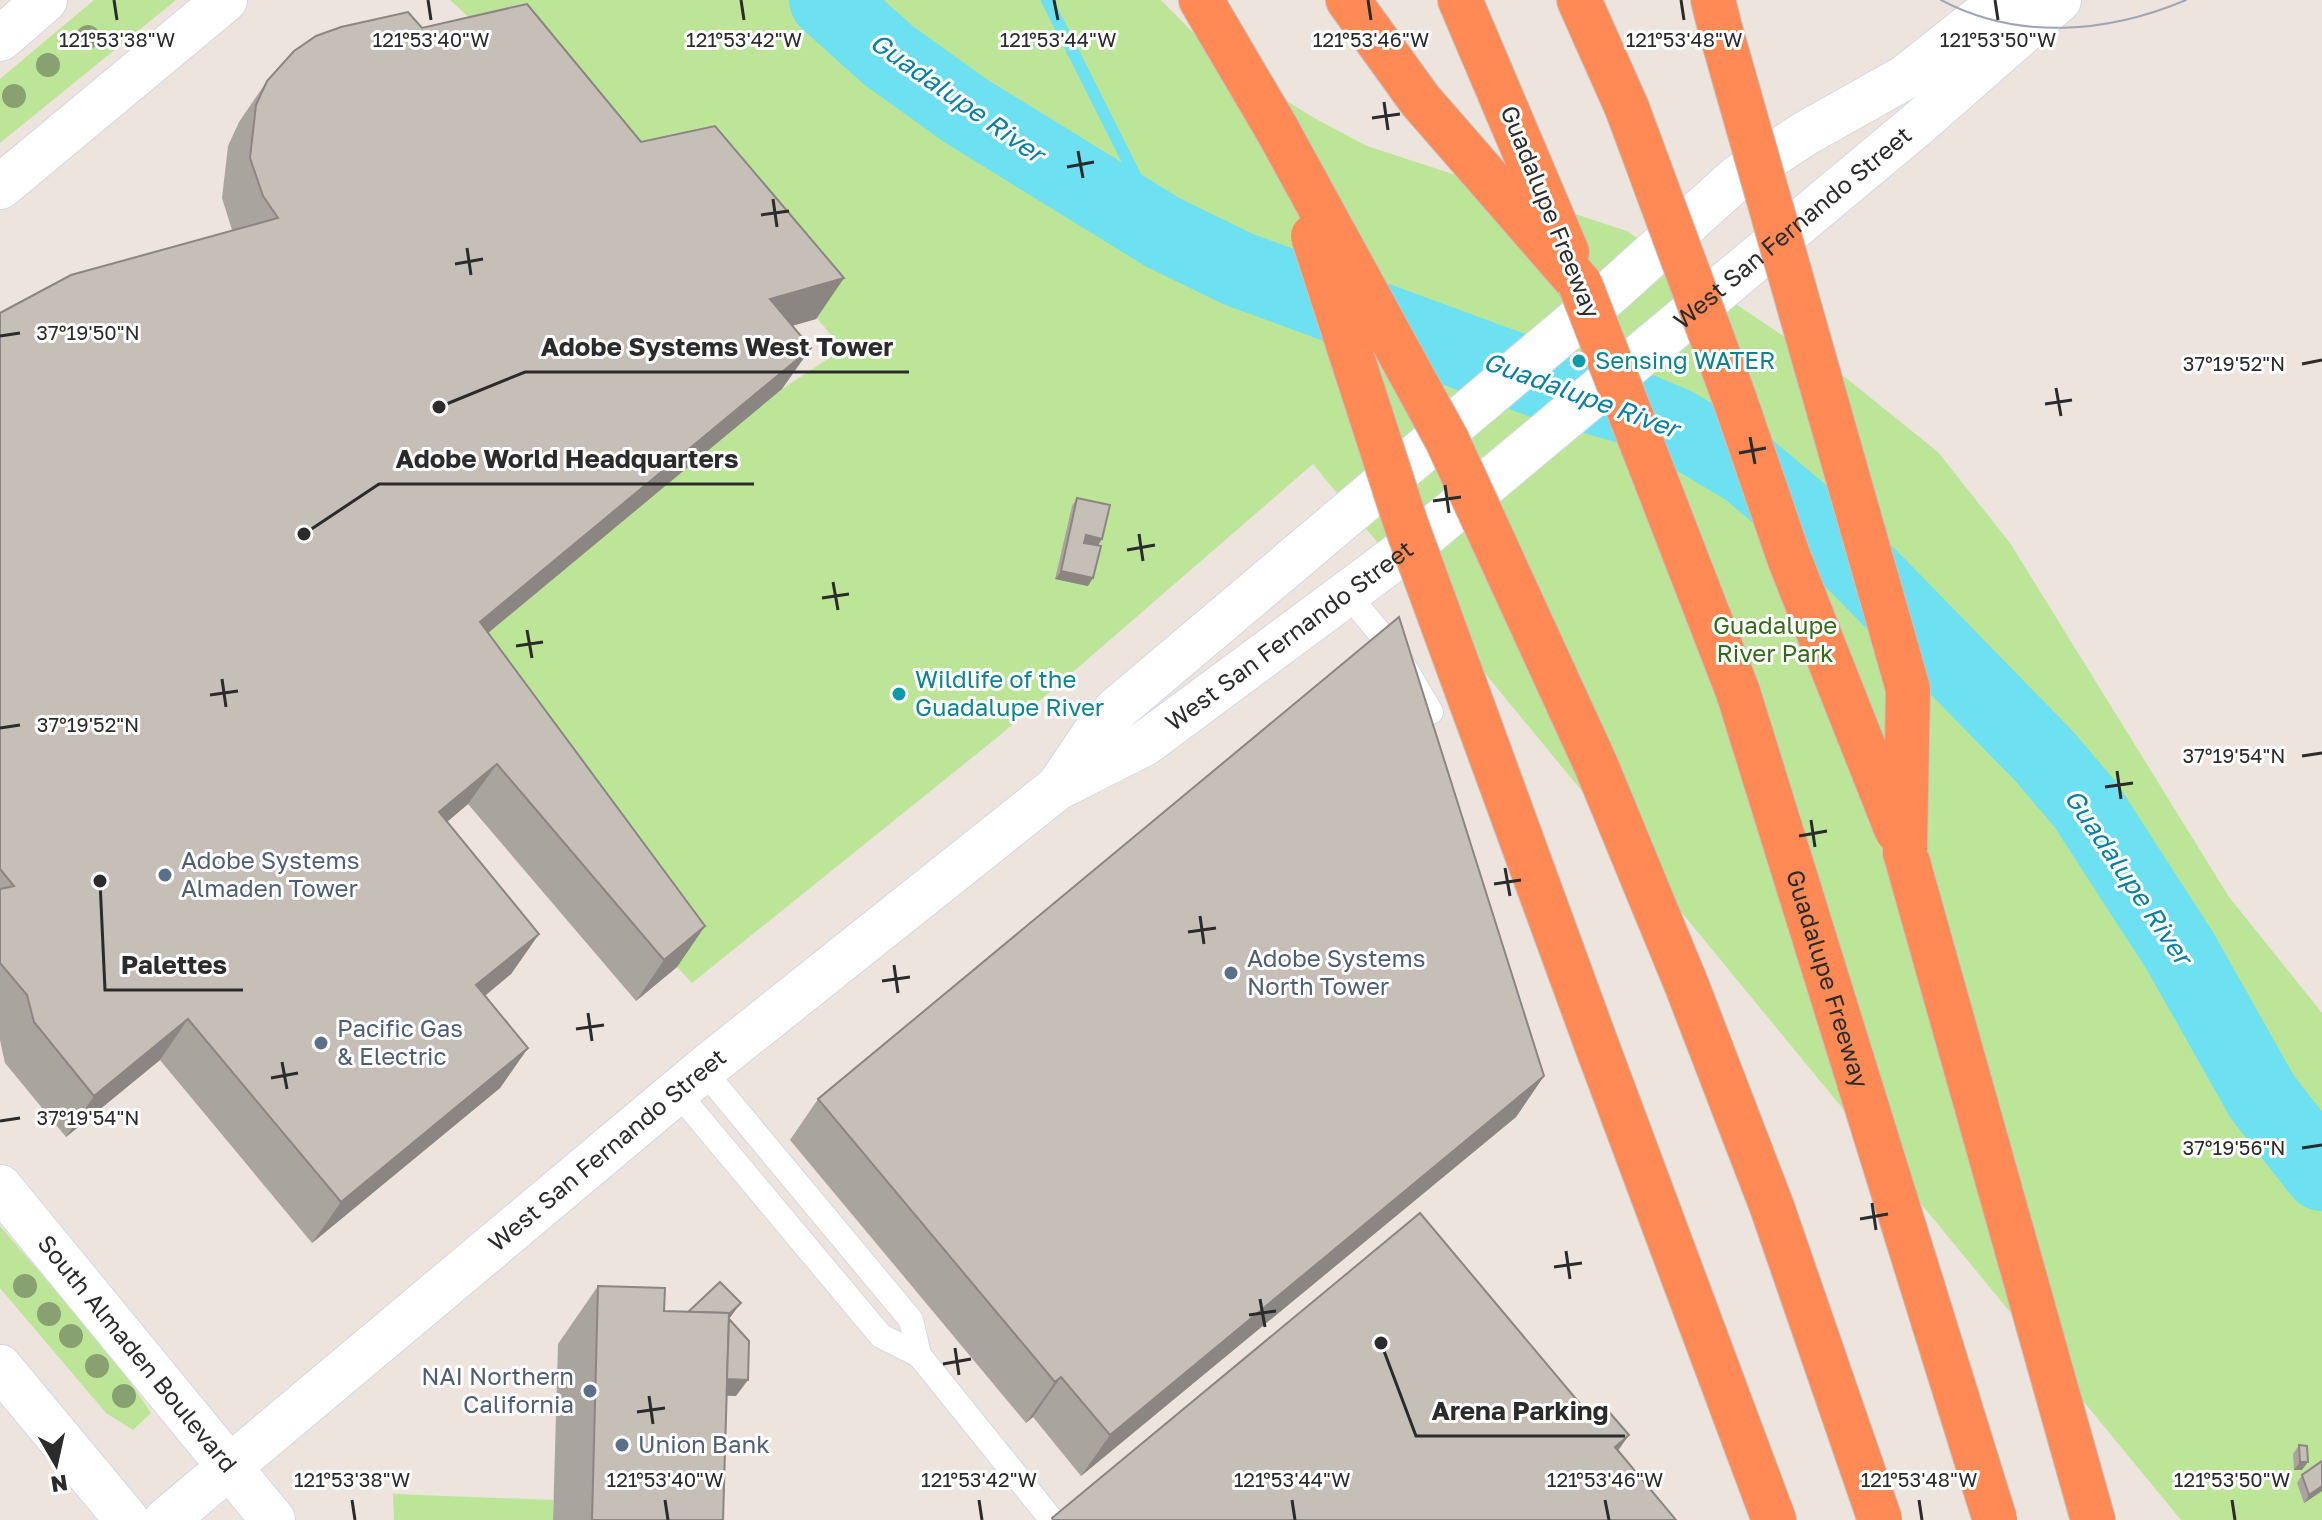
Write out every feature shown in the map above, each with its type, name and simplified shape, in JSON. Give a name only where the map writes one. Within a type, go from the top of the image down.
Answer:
[{"type":"highway","points":[[1201,0],[1278,131],[1447,440],[1596,765],[1687,986],[1772,1207],[1880,1520]]},
{"type":"highway","points":[[1348,0],[1420,100],[1597,287]]},
{"type":"highway","name":"Guadalupe Freeway","points":[[1460,0],[1513,120],[1597,287],[1738,692],[1995,1520]]},
{"type":"highway","points":[[1579,0],[1627,108],[1735,400],[1789,558],[1905,852],[2093,1520]]},
{"type":"highway","points":[[1716,14],[1908,689],[1905,852]]},
{"type":"highway","points":[[1278,131],[1406,524],[1774,1520]]},
{"type":"main road","points":[[0,39],[45,0]]},
{"type":"main road","points":[[0,187],[225,0]]},
{"type":"main road","name":"West San Fernando Street","points":[[1057,788],[1096,731],[1118,708],[1380,489],[1597,287],[1737,178],[1806,133],[1904,78],[2003,0]]},
{"type":"main road","name":"West San Fernando Street","points":[[166,1520],[690,1081],[1057,788],[1144,744],[1419,540],[1655,345],[2059,0]]},
{"type":"main road","name":"South Almaden Boulevard","points":[[0,1187],[273,1520]]},
{"type":"main road","points":[[0,1367],[127,1520]]},
{"type":"lane","points":[[1348,595],[1395,651],[1431,712]]},
{"type":"lane","points":[[690,1081],[853,1251],[911,1320],[919,1355]]},
{"type":"lane","points":[[690,1081],[827,1272],[881,1336],[919,1355],[1052,1520]]},
{"type":"lane","points":[[827,1272],[853,1251]]},
{"type":"green space","points":[[94,0],[176,0],[0,143],[0,79]]},
{"type":"green space","name":"Guadalupe River Park","points":[[450,0],[1161,0],[1216,56],[1314,118],[1367,146],[1627,231],[1846,378],[1938,452],[2010,543],[2229,897],[2322,1013],[2322,1520],[2181,1520],[1313,464],[999,736],[692,983],[452,663],[782,389],[843,349],[703,184],[613,182],[498,44]]},
{"type":"green space","points":[[0,1226],[117,1362],[151,1413],[133,1430],[106,1413],[0,1288]]},
{"type":"green space","points":[[393,1494],[553,1500],[553,1520],[394,1520]]},
{"type":"building","points":[[527,4],[641,142],[715,126],[844,278],[770,299],[811,348],[480,622],[705,926],[664,960],[497,764],[439,812],[539,934],[476,985],[528,1048],[341,1202],[188,1019],[94,1096],[34,1022],[27,995],[0,963],[0,889],[14,886],[0,869],[0,313],[71,275],[278,218],[263,196],[250,158],[256,105],[267,81],[294,51],[316,36],[408,12],[422,28]]},
{"type":"building","points":[[1077,498],[1110,505],[1102,539],[1086,535],[1084,543],[1101,546],[1093,578],[1061,571]]},
{"type":"building","name":"Adobe Systems North Tower","points":[[1399,617],[1544,1076],[1110,1435],[1061,1377],[1055,1382],[818,1099]]},
{"type":"building","points":[[1420,1213],[1597,1424],[1610,1413],[1629,1435],[1615,1447],[1676,1520],[1053,1520],[1052,1518]]},
{"type":"building","points":[[720,1282],[741,1303],[729,1314],[688,1312]]},
{"type":"building","points":[[598,1286],[665,1288],[664,1311],[729,1313],[723,1520],[592,1520]]},
{"type":"building","points":[[729,1319],[749,1341],[748,1380],[727,1379]]},
{"type":"building","points":[[2299,1445],[2307,1446],[2308,1462],[2300,1462]]},
{"type":"building","points":[[2322,1461],[2322,1486],[2309,1495],[2302,1475]]},
{"type":"waterway","name":"Guadalupe River","points":[[827,0],[888,55],[966,111],[1164,233],[1238,269],[1554,385],[1631,407],[1676,426],[1748,469],[1836,543],[2044,756],[2085,804],[2180,951],[2263,1098],[2322,1173]]},
{"type":"waterway","points":[[1047,0],[1164,233]]},
{"type":"tram line","points":[[1941,0],[2001,22],[2064,28],[2126,20],[2186,0]]},
{"type":"place","name":"Sensing WATER","points":[[1579,361]]},
{"type":"place","name":"Adobe Systems West Tower","points":[[439,407]]},
{"type":"place","name":"Adobe World Headquarters","points":[[304,534]]},
{"type":"place","name":"Wildlife of the Guadalupe River","points":[[899,694]]},
{"type":"place","name":"Adobe Systems Almaden Tower","points":[[165,875]]},
{"type":"place","name":"Palettes","points":[[100,881]]},
{"type":"place","name":"Adobe Systems North Tower","points":[[1231,973]]},
{"type":"place","name":"Pacific Gas & Electric","points":[[321,1043]]},
{"type":"place","name":"Arena Parking","points":[[1381,1343]]},
{"type":"place","name":"NAI Northern California","points":[[590,1391]]},
{"type":"place","name":"Union Bank","points":[[622,1445]]}]
